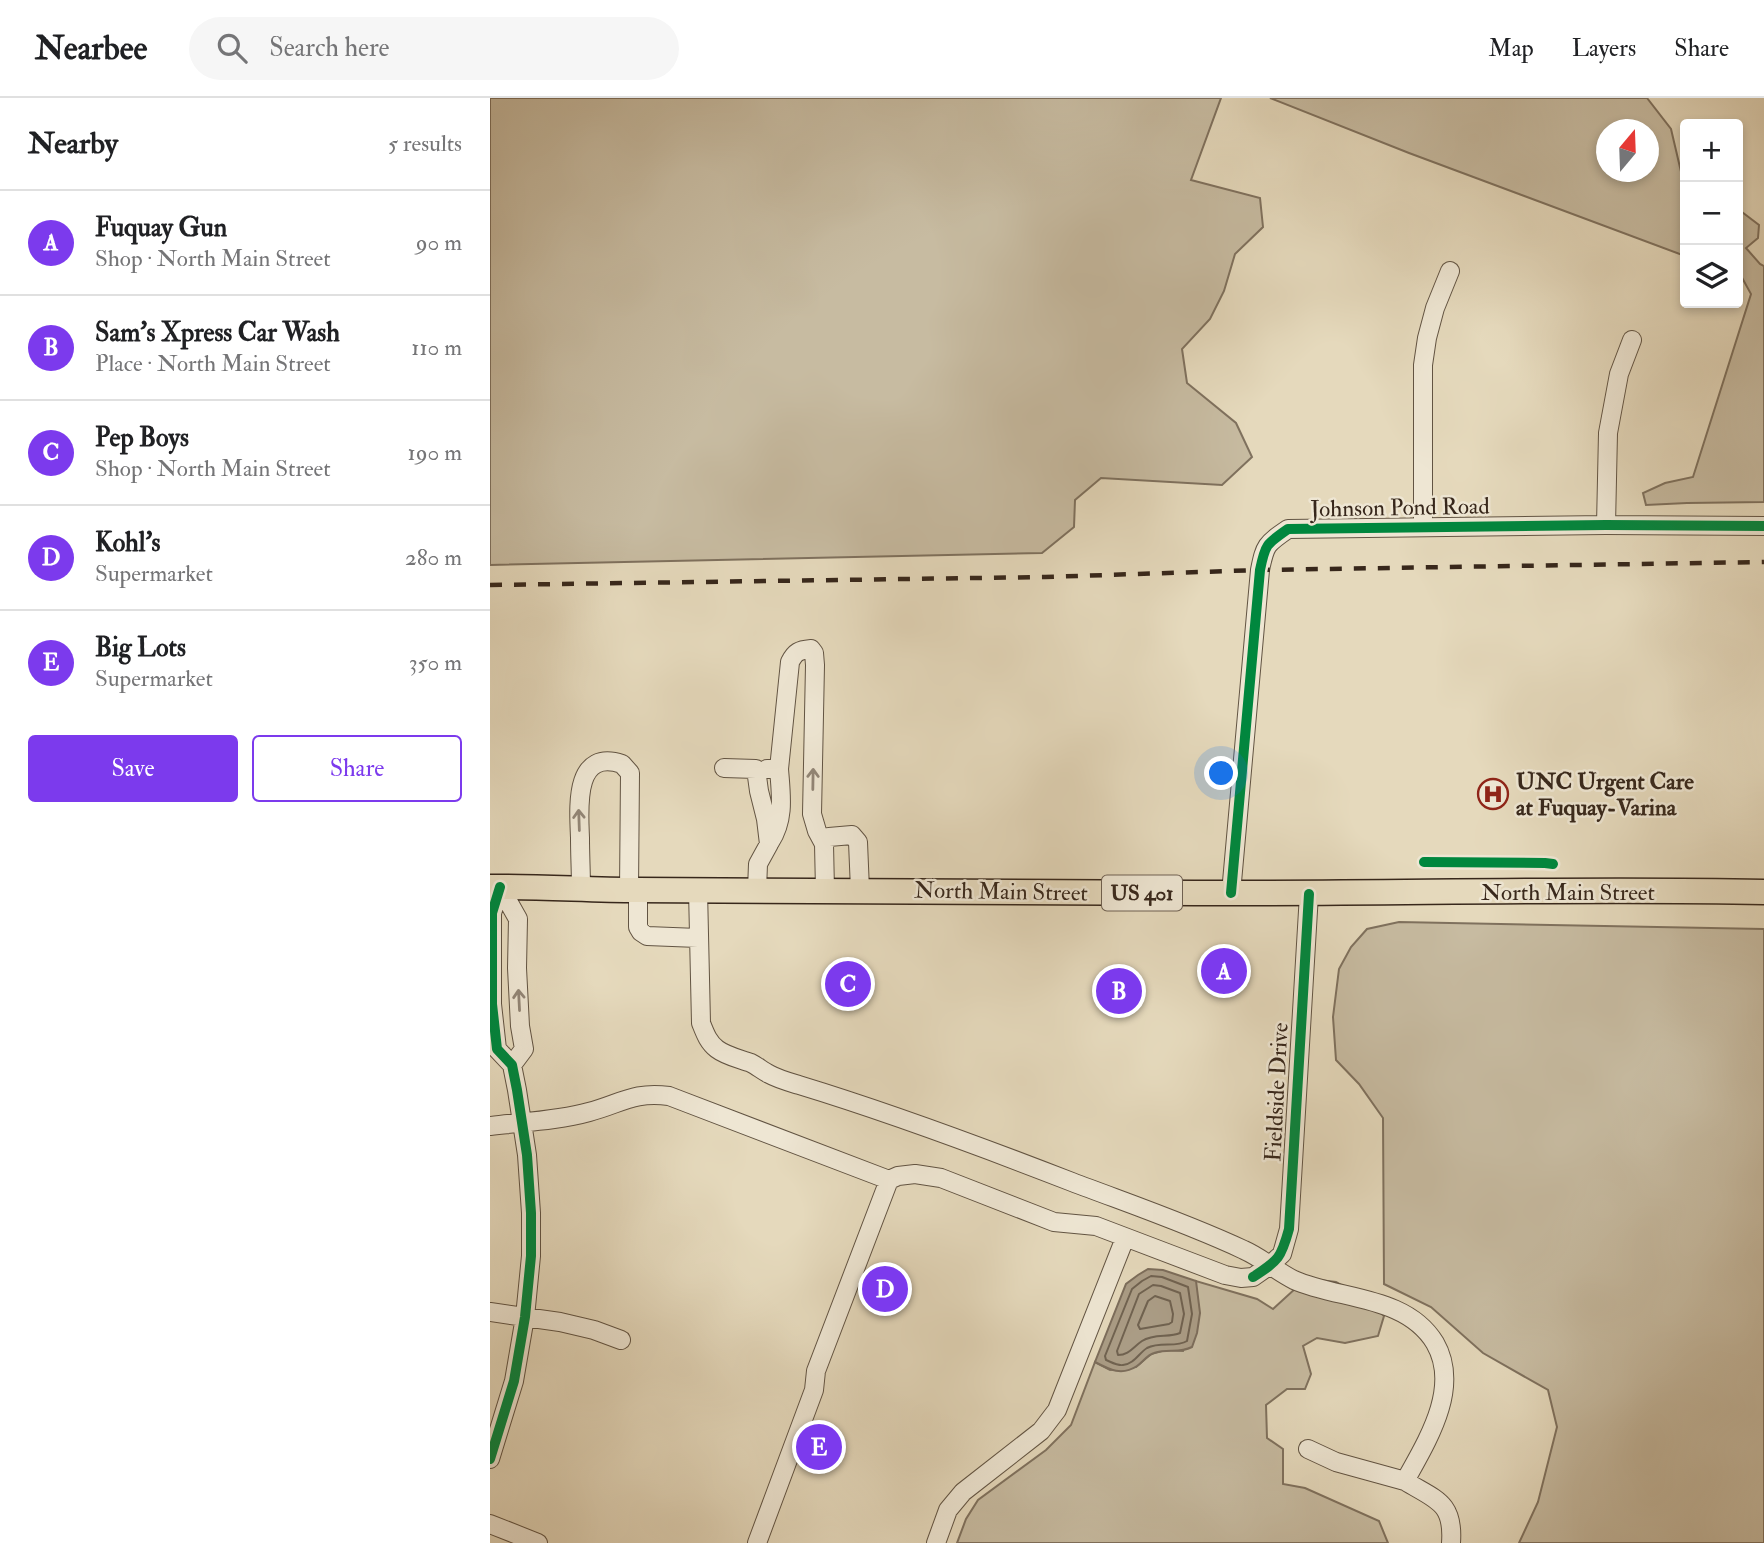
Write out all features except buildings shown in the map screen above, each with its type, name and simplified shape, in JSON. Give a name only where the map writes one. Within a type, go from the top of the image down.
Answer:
[{"type":"highway","name":"North Main Street","points":[[495,887],[1309,894],[1522,890],[1764,892]]},
{"type":"street","points":[[1423,527],[1423,365],[1435,308],[1450,271]]},
{"type":"street","points":[[1606,525],[1609,423],[1619,374],[1632,340]]},
{"type":"street","name":"Johnson Pond Road","points":[[1231,893],[1260,570],[1264,550],[1287,529],[1764,526]]},
{"type":"street","points":[[757,890],[758,864],[777,832],[782,806],[779,769],[790,662],[795,653],[811,649],[815,664],[812,814],[824,844],[825,890]]},
{"type":"street","points":[[581,889],[580,790],[585,775],[599,762],[622,764],[630,773],[633,890],[638,927],[647,936],[698,938]]},
{"type":"street","points":[[723,768],[779,769]]},
{"type":"street","points":[[756,769],[769,844]]},
{"type":"street","points":[[824,844],[829,836],[852,835],[858,842],[860,890]]},
{"type":"street","points":[[495,887],[518,919],[517,968],[524,1049],[512,1065]]},
{"type":"street","points":[[490,1458],[514,1381],[526,1317],[531,1256],[531,1213],[522,1122],[512,1065],[497,1049],[492,1004],[492,913],[495,887]]},
{"type":"street","points":[[698,890],[701,1023],[706,1037],[718,1051],[783,1080],[971,1143],[1162,1216],[1244,1250],[1293,1279],[1316,1288],[1372,1301],[1399,1312],[1426,1331],[1444,1367],[1445,1382],[1429,1437],[1405,1481]]},
{"type":"street","name":"Fieldside Drive","points":[[1125,1238],[1225,1275],[1241,1278],[1253,1277],[1282,1254],[1289,1229],[1309,894]]},
{"type":"street","points":[[490,1126],[589,1112],[642,1094],[669,1096],[890,1180]]},
{"type":"street","points":[[757,1543],[814,1390],[816,1371],[890,1180],[915,1174],[941,1178],[1054,1222],[1096,1226],[1125,1238],[1057,1410],[1041,1431],[963,1492],[948,1510],[936,1543]]},
{"type":"street","points":[[490,1312],[560,1322],[621,1340]]},
{"type":"street","points":[[1308,1448],[1336,1462],[1405,1481],[1439,1503],[1446,1509],[1451,1520],[1451,1543]]},
{"type":"street","points":[[490,1524],[538,1543]]},
{"type":"shaded area","points":[[490,98],[1221,98],[1191,180],[1260,198],[1263,227],[1235,254],[1224,291],[1210,319],[1182,349],[1187,383],[1236,423],[1252,457],[1222,485],[1101,478],[1075,500],[1074,527],[1042,553],[490,565]]},
{"type":"shaded area","points":[[1270,98],[1647,98],[1671,129],[1680,167],[1680,254]]},
{"type":"shaded area","points":[[1743,213],[1759,225],[1758,238],[1746,248],[1764,266],[1764,502],[1646,505],[1643,493],[1665,483],[1693,477],[1751,294],[1743,279]]},
{"type":"shaded area","points":[[1399,922],[1764,929],[1764,1543],[1519,1543],[1538,1502],[1557,1427],[1548,1390],[1483,1353],[1431,1307],[1384,1284],[1383,1118],[1359,1084],[1336,1060],[1333,1017],[1339,969],[1351,947],[1367,929]]},
{"type":"shaded area","points":[[1311,1279],[1336,1282],[1366,1299],[1384,1316],[1378,1336],[1345,1343],[1317,1338],[1303,1346],[1311,1374],[1305,1389],[1287,1389],[1266,1405],[1267,1438],[1283,1449],[1283,1484],[1305,1488],[1379,1521],[1388,1543],[957,1543],[966,1519],[978,1500],[1046,1450],[1071,1425],[1095,1362],[1110,1370],[1136,1367],[1151,1354],[1166,1350],[1183,1351],[1196,1295],[1196,1281],[1257,1299],[1273,1309],[1297,1287]]},
{"type":"water","points":[[1148,1269],[1163,1270],[1196,1281],[1200,1313],[1192,1347],[1154,1353],[1126,1371],[1116,1371],[1095,1362],[1126,1284]]},
{"type":"railway","points":[[490,585],[1764,562]]},
{"type":"cycle path","points":[[1231,893],[1260,570],[1268,546],[1288,529],[1764,526]]},
{"type":"cycle path","points":[[1424,862],[1553,864]]},
{"type":"cycle path","points":[[490,1459],[514,1381],[525,1317],[531,1256],[527,1155],[517,1090],[512,1065],[497,1049],[492,1004],[492,913],[500,887]]},
{"type":"cycle path","points":[[1253,1277],[1278,1258],[1289,1229],[1309,894]]},
{"type":"place","name":"UNC Urgent Care at Fuquay-Varina","points":[[1493,794]]},
{"type":"place","name":"Fuquay Gun","points":[[1224,971]]},
{"type":"place","name":"Pep Boys","points":[[848,984]]},
{"type":"place","name":"Sam's Xpress Car Wash","points":[[1119,991]]},
{"type":"place","name":"Kohl's","points":[[885,1289]]},
{"type":"place","name":"Big Lots","points":[[819,1447]]}]
